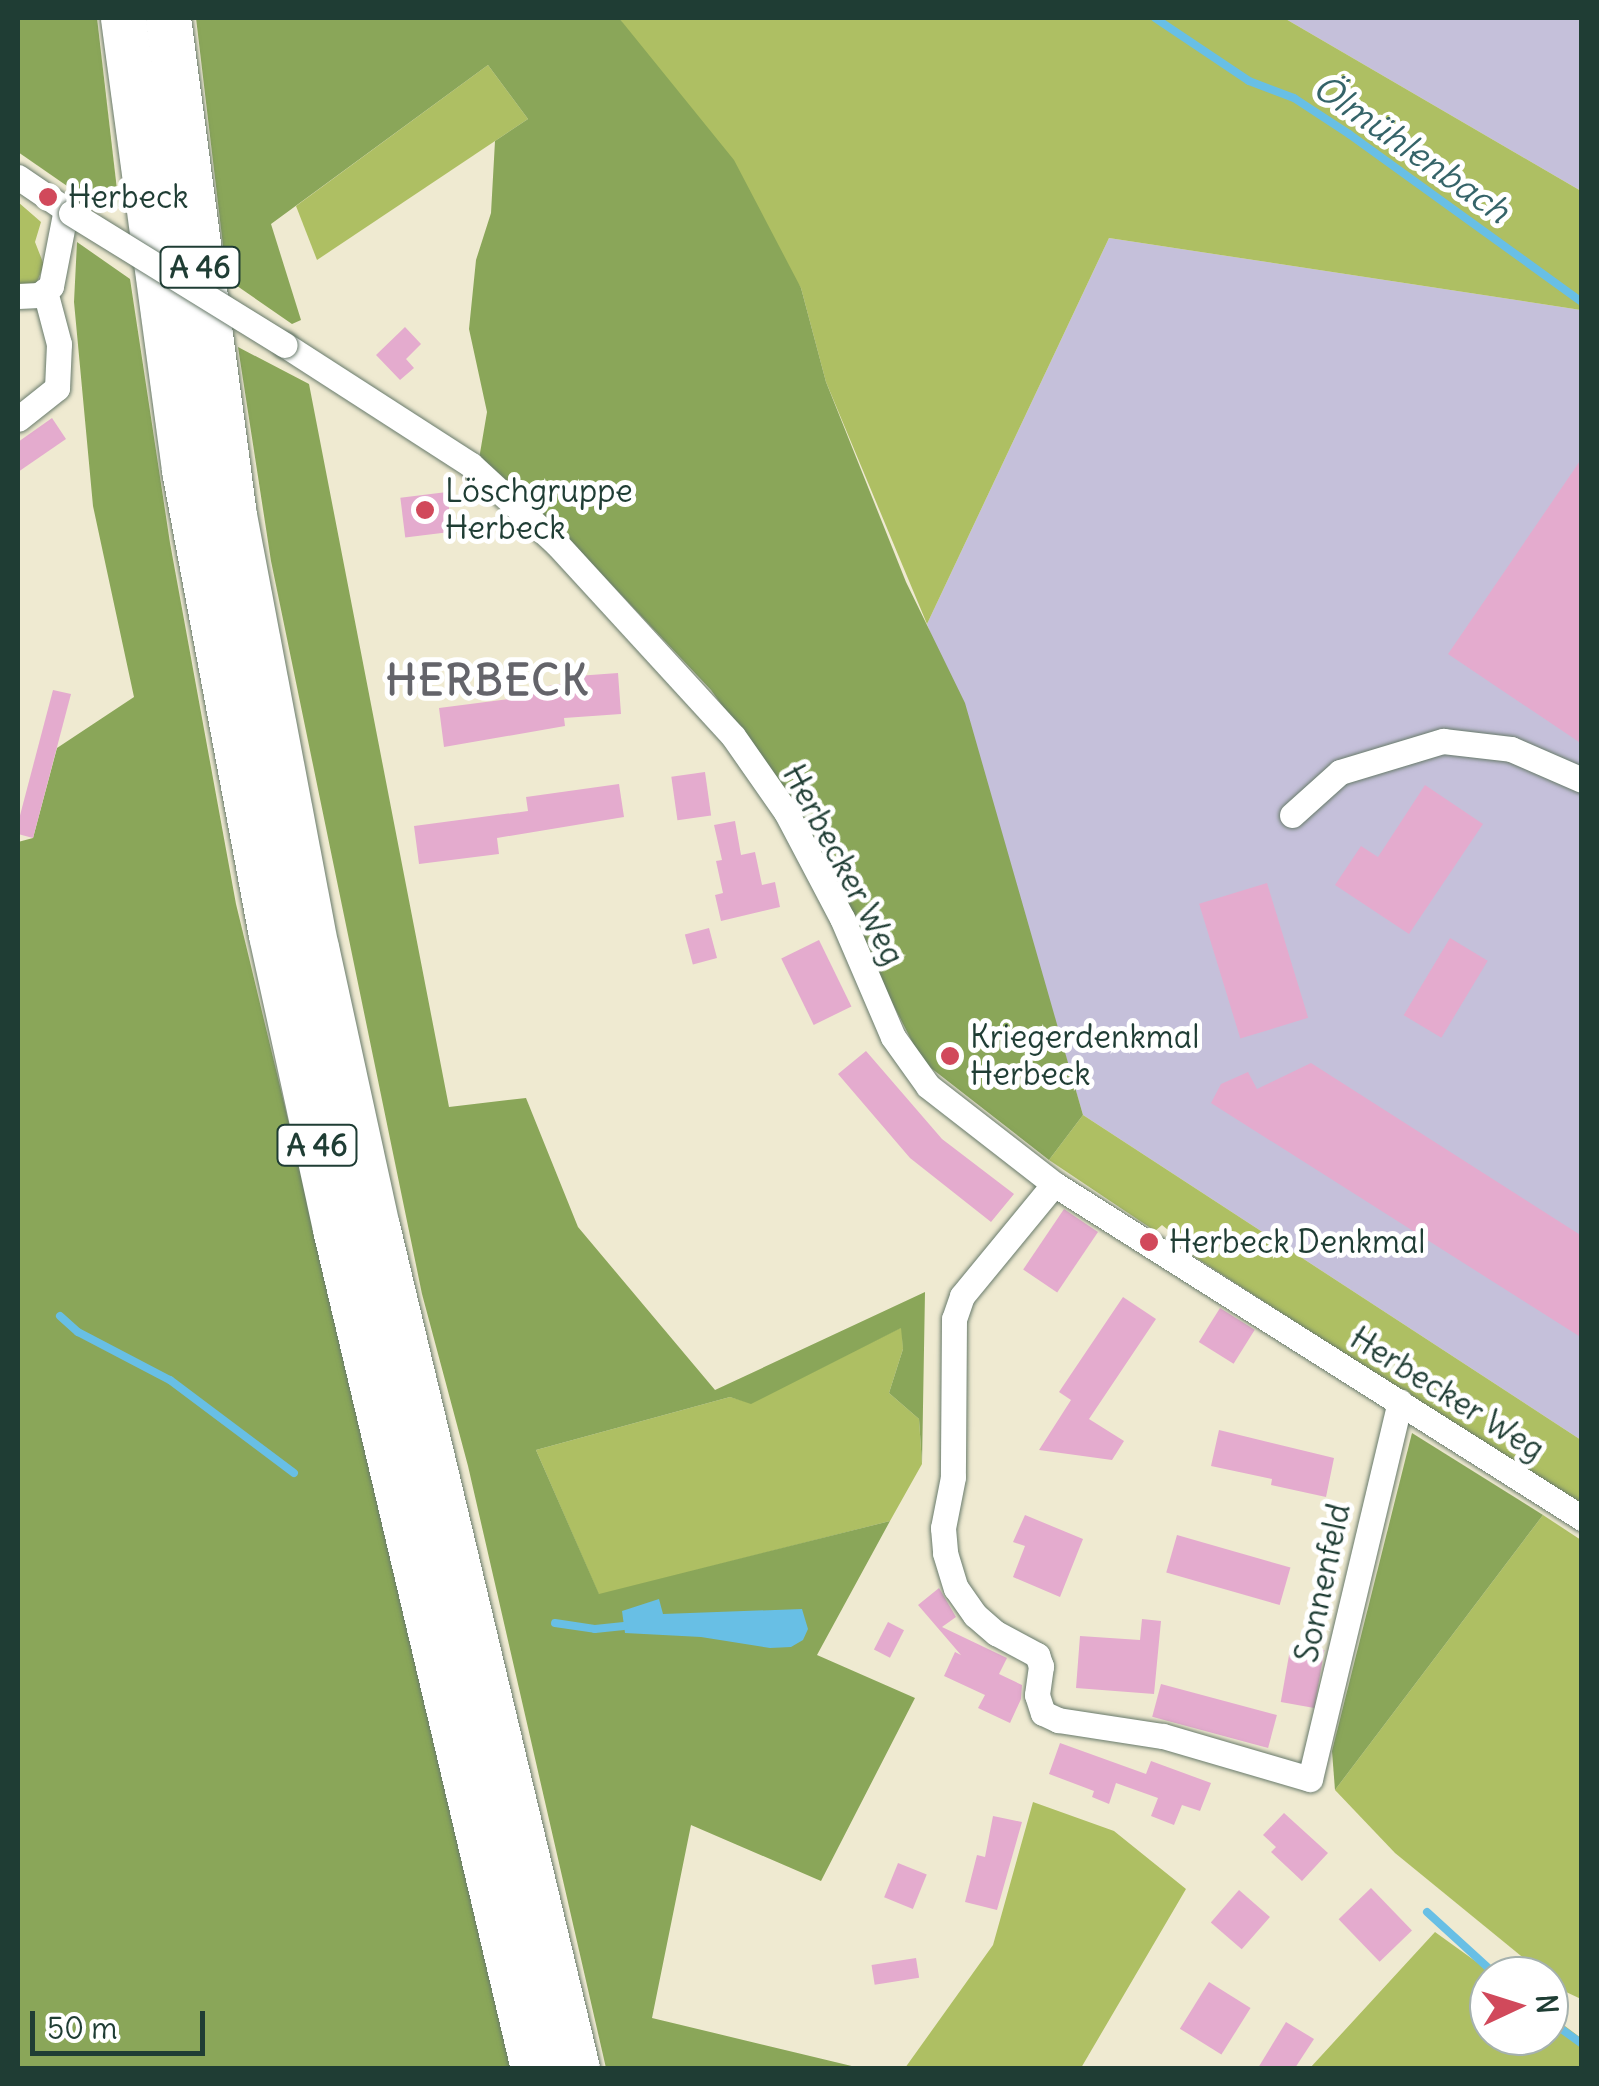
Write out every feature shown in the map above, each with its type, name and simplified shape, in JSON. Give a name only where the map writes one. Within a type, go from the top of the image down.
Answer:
[{"type":"highway","name":"A 46","points":[[122,18],[184,470],[267,915],[340,1248],[533,2068]]},
{"type":"highway","name":"A 46","points":[[168,18],[234,515],[316,947],[377,1226],[577,2068]]},
{"type":"street","name":"Herbecker Weg","points":[[18,177],[471,466],[557,544],[733,736],[794,827],[842,918],[894,1037],[928,1086],[1054,1184],[1582,1518]]},
{"type":"street","points":[[18,420],[57,388],[59,344],[45,292],[55,275],[68,211]]},
{"type":"street","points":[[18,296],[45,292]]},
{"type":"street","points":[[1292,815],[1340,772],[1443,741],[1511,749],[1582,780]]},
{"type":"street","name":"Sonnenfeld","points":[[1054,1184],[962,1296],[952,1340],[953,1477],[944,1528],[945,1554],[956,1588],[996,1633],[1037,1654],[1041,1666],[1037,1695],[1043,1712],[1058,1720],[1163,1736],[1310,1779],[1400,1402]]},
{"type":"shaded area","points":[[1284,18],[1581,18],[1581,191]]},
{"type":"shaded area","points":[[1109,238],[1581,310],[1581,1440],[1083,1115],[983,774],[927,624]]},
{"type":"green space","points":[[18,18],[97,18],[119,207],[70,188],[18,152]]},
{"type":"green space","points":[[196,18],[619,18],[734,160],[801,288],[826,382],[906,582],[965,703],[1083,1115],[1049,1160],[922,1061],[785,793],[711,690],[563,533],[479,459],[487,412],[469,329],[476,260],[491,213],[495,141],[528,119],[488,65],[271,224],[301,320],[292,324],[227,279]]},
{"type":"green space","points":[[619,18],[1284,18],[1581,191],[1581,310],[1109,238],[927,624],[826,382],[801,288]]},
{"type":"green space","points":[[488,65],[528,119],[317,260],[296,206]]},
{"type":"green space","points":[[18,202],[41,222],[35,242],[44,265],[36,284],[18,286]]},
{"type":"green space","points":[[77,242],[130,279],[170,543],[236,904],[517,2068],[18,2068],[18,842],[33,838],[57,748],[134,697],[93,506],[74,302]]},
{"type":"green space","points":[[238,347],[309,384],[449,1107],[526,1098],[578,1227],[715,1390],[925,1292],[922,1464],[919,1419],[889,1393],[903,1349],[901,1328],[751,1404],[730,1397],[536,1450],[599,1594],[890,1521],[817,1655],[915,1698],[821,1881],[691,1825],[652,2018],[860,2068],[606,2068],[468,1466],[422,1294],[271,561]]},
{"type":"green space","points":[[1083,1115],[1581,1440],[1581,1506],[1181,1248],[1184,1243],[1162,1225],[1155,1231],[1049,1160]]},
{"type":"green space","points":[[902,1327],[903,1349],[889,1393],[919,1419],[922,1464],[890,1521],[599,1595],[536,1450],[730,1397],[751,1403]]},
{"type":"green space","points":[[1412,1433],[1543,1515],[1335,1790],[1332,1751]]},
{"type":"green space","points":[[1543,1515],[1581,1540],[1581,1999],[1569,1993],[1569,1956],[1521,1956],[1395,1853],[1335,1790]]},
{"type":"green space","points":[[1033,1802],[1114,1831],[1186,1889],[1081,2068],[905,2068],[993,1945]]},
{"type":"green space","points":[[1435,1932],[1469,1957],[1469,2056],[1569,2056],[1569,2029],[1581,2038],[1581,2068],[1310,2068]]},
{"type":"water","points":[[659,1599],[663,1614],[802,1609],[808,1629],[803,1640],[791,1647],[770,1648],[701,1637],[625,1633],[622,1611]]},
{"type":"building","points":[[405,327],[421,344],[406,359],[414,368],[400,380],[376,355]]},
{"type":"building","points":[[52,418],[66,439],[18,472],[18,442]]},
{"type":"building","points":[[1582,458],[1582,744],[1448,654]]},
{"type":"building","name":"Löschgruppe Herbeck","points":[[447,492],[452,532],[405,537],[400,498]]},
{"type":"building","points":[[618,673],[621,714],[564,718],[565,726],[444,747],[439,708],[509,699],[508,693],[577,681],[577,676]]},
{"type":"building","points":[[53,690],[71,694],[33,838],[18,834],[18,823]]},
{"type":"building","points":[[705,772],[711,816],[677,820],[671,777]]},
{"type":"building","points":[[619,784],[624,817],[497,838],[499,854],[419,864],[414,826],[528,811],[526,797]]},
{"type":"building","points":[[1425,785],[1483,824],[1409,934],[1335,885],[1361,846],[1378,857]]},
{"type":"building","points":[[735,821],[741,855],[755,852],[762,885],[775,882],[780,907],[721,921],[715,895],[723,893],[716,861],[722,860],[714,825]]},
{"type":"building","points":[[1267,883],[1308,1018],[1240,1039],[1199,904]]},
{"type":"building","points":[[709,928],[717,958],[693,964],[685,934]]},
{"type":"building","points":[[1450,938],[1488,961],[1441,1038],[1404,1015]]},
{"type":"building","points":[[819,940],[851,1007],[814,1025],[781,958]]},
{"type":"building","points":[[866,1051],[942,1139],[1014,1194],[991,1222],[910,1158],[838,1074]]},
{"type":"building","points":[[1311,1063],[1582,1236],[1582,1338],[1211,1103],[1221,1084],[1248,1072],[1257,1089]]},
{"type":"building","points":[[1064,1209],[1098,1232],[1057,1292],[1023,1270]]},
{"type":"building","points":[[1123,1297],[1156,1319],[1089,1419],[1124,1441],[1112,1460],[1039,1450],[1071,1400],[1059,1392]]},
{"type":"building","points":[[1220,1308],[1255,1330],[1234,1364],[1199,1342]]},
{"type":"building","points":[[1219,1430],[1334,1458],[1326,1497],[1271,1485],[1272,1479],[1211,1466]]},
{"type":"building","points":[[1025,1515],[1083,1539],[1060,1597],[1013,1577],[1025,1546],[1013,1542]]},
{"type":"building","points":[[1177,1535],[1290,1568],[1280,1605],[1166,1572]]},
{"type":"building","points":[[939,1588],[956,1617],[942,1627],[1007,1658],[999,1674],[1022,1685],[1021,1699],[1010,1723],[978,1708],[985,1695],[944,1676],[955,1652],[961,1655],[918,1605]]},
{"type":"building","points":[[1142,1619],[1161,1621],[1154,1694],[1076,1688],[1080,1636],[1140,1640]]},
{"type":"building","points":[[888,1622],[904,1630],[890,1658],[874,1650]]},
{"type":"building","points":[[1291,1644],[1324,1650],[1314,1708],[1281,1702]]},
{"type":"building","points":[[1161,1684],[1277,1715],[1268,1748],[1152,1717]]},
{"type":"building","points":[[1060,1743],[1146,1774],[1151,1761],[1211,1783],[1200,1811],[1182,1805],[1174,1825],[1151,1816],[1158,1798],[1116,1783],[1109,1804],[1092,1797],[1094,1791],[1049,1774]]},
{"type":"building","points":[[1284,1813],[1328,1853],[1302,1881],[1271,1852],[1276,1847],[1263,1835]]},
{"type":"building","points":[[993,1816],[1022,1822],[997,1910],[965,1902],[977,1855],[985,1857]]},
{"type":"building","points":[[898,1863],[927,1875],[913,1909],[884,1897]]},
{"type":"building","points":[[1371,1888],[1412,1930],[1380,1962],[1339,1919]]},
{"type":"building","points":[[1239,1890],[1270,1917],[1242,1949],[1211,1922]]},
{"type":"building","points":[[916,1958],[919,1978],[875,1985],[872,1965]]},
{"type":"building","points":[[1209,1982],[1251,2008],[1221,2055],[1180,2029]]},
{"type":"building","points":[[1286,2022],[1314,2039],[1295,2068],[1258,2068]]},
{"type":"waterway","name":"Ölmühlenbach","points":[[1155,18],[1249,81],[1294,98],[1349,134],[1582,302]]},
{"type":"waterway","points":[[60,1316],[78,1332],[170,1380],[294,1473]]},
{"type":"waterway","points":[[555,1623],[595,1629],[624,1626]]},
{"type":"waterway","points":[[1427,1912],[1475,1956]]},
{"type":"waterway","points":[[1569,2035],[1582,2044]]},
{"type":"place","name":"Herbeck","points":[[48,197]]},
{"type":"place","name":"Löschgruppe Herbeck","points":[[425,510]]},
{"type":"place","name":"Kriegerdenkmal Herbeck","points":[[950,1056]]},
{"type":"place","name":"Herbeck Denkmal","points":[[1149,1242]]},
{"type":"district","name":"HERBECK","points":[[488,680]]}]
